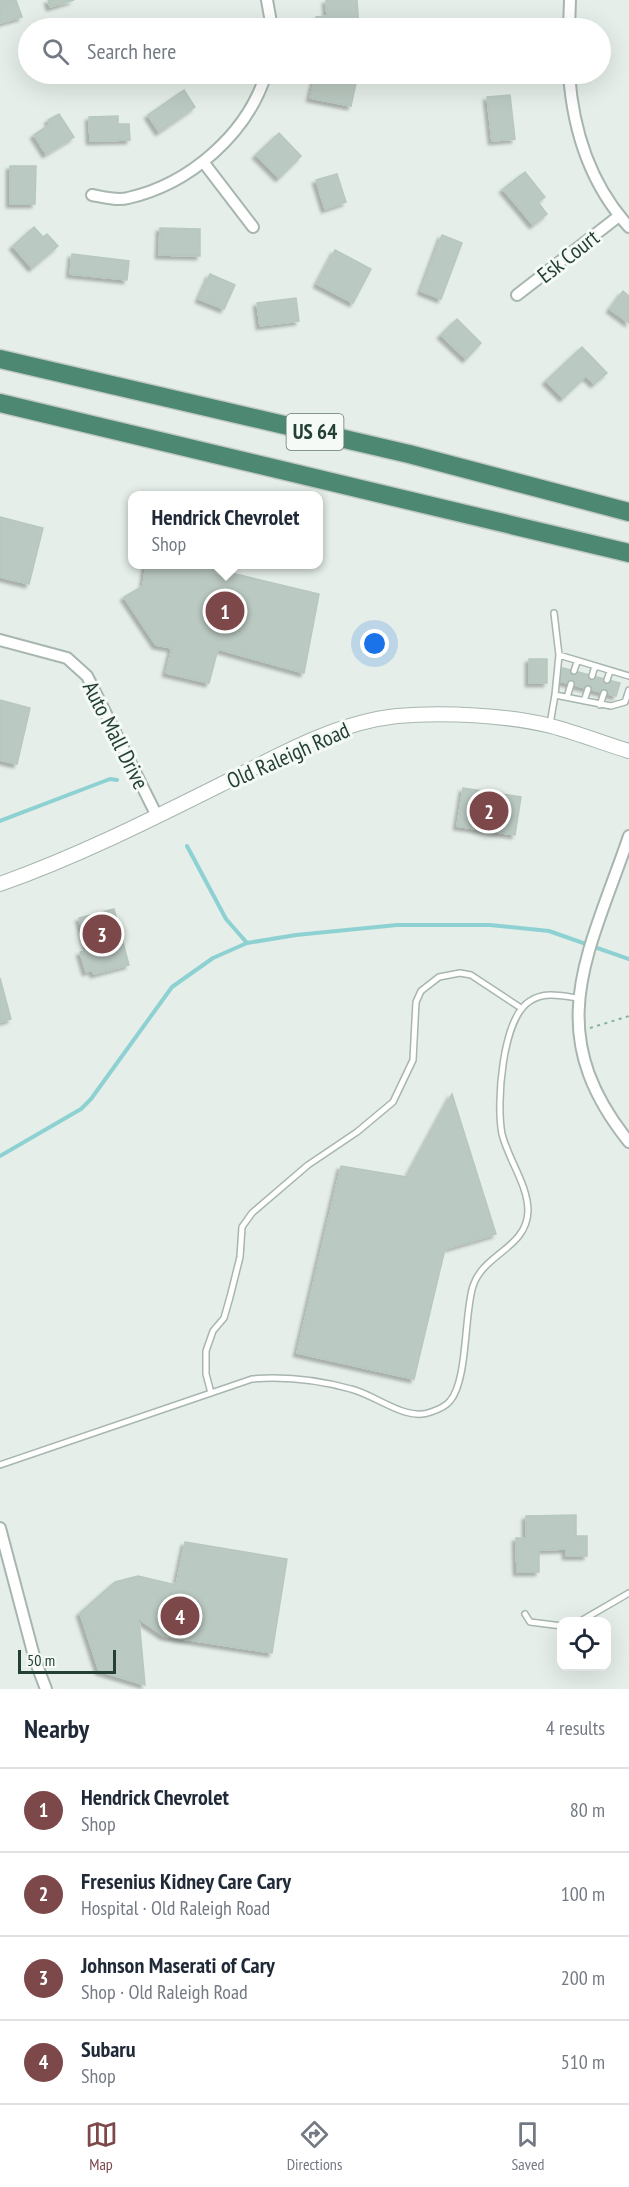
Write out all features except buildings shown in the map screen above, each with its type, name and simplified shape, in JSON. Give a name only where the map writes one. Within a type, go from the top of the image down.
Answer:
[{"type":"highway","name":"US 64","points":[[0,359],[409,454],[629,512]]},
{"type":"highway","name":"US 64","points":[[0,403],[629,553]]},
{"type":"street","points":[[267,0],[270,18]]},
{"type":"street","points":[[569,18],[570,0]]},
{"type":"street","points":[[92,195],[126,199],[167,183],[204,163],[246,115],[261,84]]},
{"type":"street","points":[[570,84],[580,143],[619,216],[629,227]]},
{"type":"street","points":[[204,163],[253,227]]},
{"type":"street","name":"Esk Court","points":[[517,295],[619,216]]},
{"type":"street","name":"Auto Mall Drive","points":[[0,640],[67,658],[87,676],[157,816]]},
{"type":"street","name":"Old Raleigh Road","points":[[0,884],[78,854],[293,748],[358,724],[398,716],[454,716],[549,726],[629,751]]},
{"type":"street","points":[[629,836],[582,972],[578,998],[579,1034],[585,1067],[606,1114],[629,1142]]},
{"type":"street","points":[[0,1528],[35,1660],[46,1689]]},
{"type":"lane","points":[[549,726],[559,656],[554,613]]},
{"type":"lane","points":[[559,656],[629,676]]},
{"type":"lane","points":[[574,671],[577,662]]},
{"type":"lane","points":[[592,676],[595,666]]},
{"type":"lane","points":[[607,680],[610,671]]},
{"type":"lane","points":[[567,697],[571,684]]},
{"type":"lane","points":[[584,701],[588,689]]},
{"type":"lane","points":[[555,695],[611,706],[625,702],[629,690]]},
{"type":"lane","points":[[600,705],[604,693]]},
{"type":"lane","points":[[211,1393],[206,1374],[206,1351],[213,1331],[224,1318],[230,1298],[240,1257],[242,1227],[252,1213],[308,1165],[357,1132],[393,1102],[413,1060],[416,1002],[421,991],[439,977],[460,973],[484,981],[521,1008]]},
{"type":"lane","points":[[0,1465],[252,1379],[296,1377],[351,1389],[406,1413],[421,1416],[450,1402],[458,1383],[473,1286],[488,1262],[511,1246],[520,1234],[528,1212],[526,1197],[502,1135],[499,1111],[500,1081],[506,1049],[521,1008],[542,995],[578,998]]},
{"type":"lane","points":[[588,1617],[629,1593]]},
{"type":"lane","points":[[525,1614],[530,1622],[557,1625]]},
{"type":"path","points":[[590,1028],[629,1016]]},
{"type":"waterway","points":[[0,821],[110,779],[117,780]]},
{"type":"waterway","points":[[187,846],[226,919],[247,943]]},
{"type":"waterway","points":[[0,1156],[81,1109],[91,1099],[172,987],[213,958],[247,943],[296,935],[397,925],[490,925],[549,931],[629,959]]},
{"type":"place","name":"Hendrick Chevrolet","points":[[225,611]]},
{"type":"place","name":"Fresenius Kidney Care Cary","points":[[489,811]]},
{"type":"place","name":"Johnson Maserati of Cary","points":[[102,934]]},
{"type":"place","name":"Subaru","points":[[180,1616]]}]
